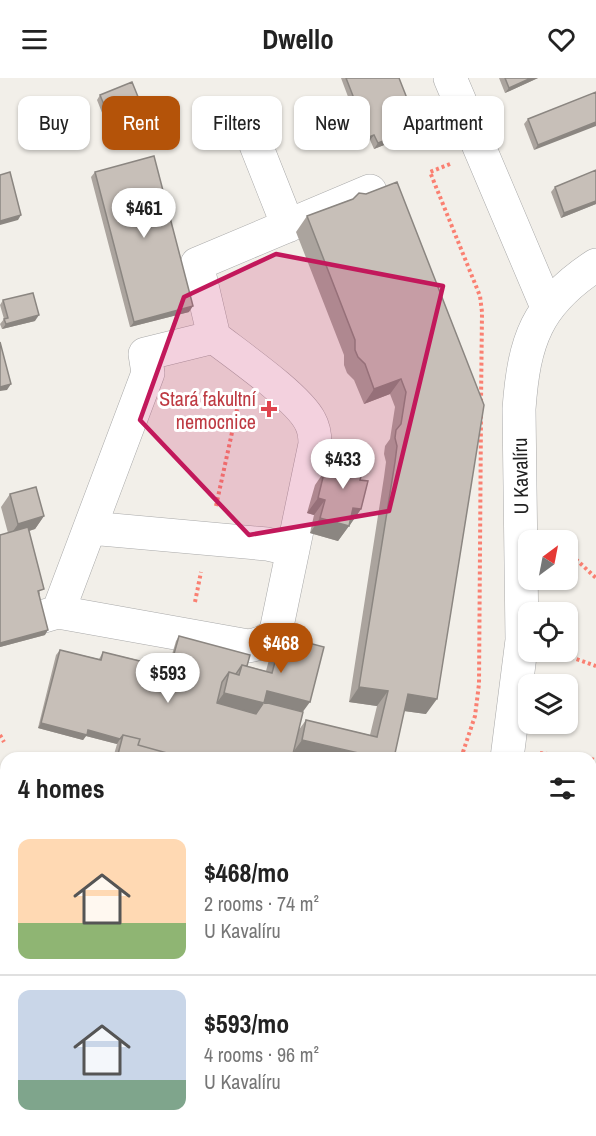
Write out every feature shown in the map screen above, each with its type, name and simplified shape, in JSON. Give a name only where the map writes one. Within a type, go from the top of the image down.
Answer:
[{"type":"street","points":[[450,78],[547,307]]},
{"type":"street","points":[[258,150],[288,226]]},
{"type":"street","points":[[0,629],[58,612],[249,646],[272,637],[276,631],[315,444],[314,432],[309,419],[293,400],[214,337],[196,264],[370,191]]},
{"type":"street","name":"U Kavalíru","points":[[508,752],[522,640],[519,409],[521,372],[530,337],[547,307],[572,281],[596,265]]},
{"type":"street","points":[[58,612],[148,373],[145,354],[214,337]]},
{"type":"street","points":[[90,528],[267,544],[293,550]]},
{"type":"path","points":[[430,172],[480,296],[482,312],[479,684],[475,716],[462,752]]},
{"type":"path","points":[[191,636],[190,620],[238,405],[235,395]]},
{"type":"path","points":[[578,561],[596,578]]},
{"type":"path","points":[[578,660],[596,666]]},
{"type":"path","points":[[0,735],[4,741]]},
{"type":"highlighted area","points":[[276,254],[443,286],[389,511],[249,535],[140,420],[184,297]]},
{"type":"building","points":[[346,78],[399,78],[406,96],[382,96],[382,141],[378,143],[374,135],[370,137],[370,96],[353,96]]},
{"type":"building","points":[[505,78],[531,78],[509,88]]},
{"type":"building","points":[[132,82],[138,96],[102,96],[102,100],[100,95]]},
{"type":"building","points":[[596,92],[596,122],[538,145],[528,119]]},
{"type":"building","points":[[154,156],[193,306],[134,322],[95,172]]},
{"type":"building","points":[[596,170],[596,201],[564,213],[555,187]]},
{"type":"building","points":[[10,172],[21,215],[0,221],[0,175]]},
{"type":"building","points":[[397,182],[484,405],[437,699],[408,694],[395,752],[354,752],[302,740],[306,720],[377,737],[388,691],[359,687],[395,462],[396,430],[401,424],[406,392],[401,379],[374,389],[365,364],[355,350],[355,340],[307,216],[353,199],[359,193],[366,194]]},
{"type":"building","points":[[33,293],[39,315],[6,324],[4,319],[8,318],[3,300]]},
{"type":"building","points":[[0,342],[11,384],[0,387]]},
{"type":"building","points":[[337,453],[365,461],[360,480],[368,481],[361,509],[353,508],[349,526],[320,518],[325,500],[318,498],[325,469],[333,471]]},
{"type":"building","points":[[36,487],[44,516],[18,524],[10,494]]},
{"type":"building","points":[[28,527],[44,589],[38,591],[48,630],[0,643],[0,535]]},
{"type":"building","points":[[179,636],[250,655],[247,666],[242,665],[236,674],[229,672],[222,682],[217,703],[256,714],[264,702],[303,712],[293,752],[163,752],[138,745],[140,739],[123,735],[120,739],[88,730],[87,735],[41,723],[60,650],[101,660],[103,652],[152,664],[153,661],[158,663],[160,658],[172,661]]},
{"type":"building","points":[[282,636],[324,647],[310,702],[267,691],[264,703],[224,693],[229,672],[239,675],[242,665],[272,673]]},
{"type":"building","points":[[123,735],[140,739],[138,745],[163,752],[119,752]]},
{"type":"place","name":"Stará fakultní nemocnice","points":[[269,409]]}]
